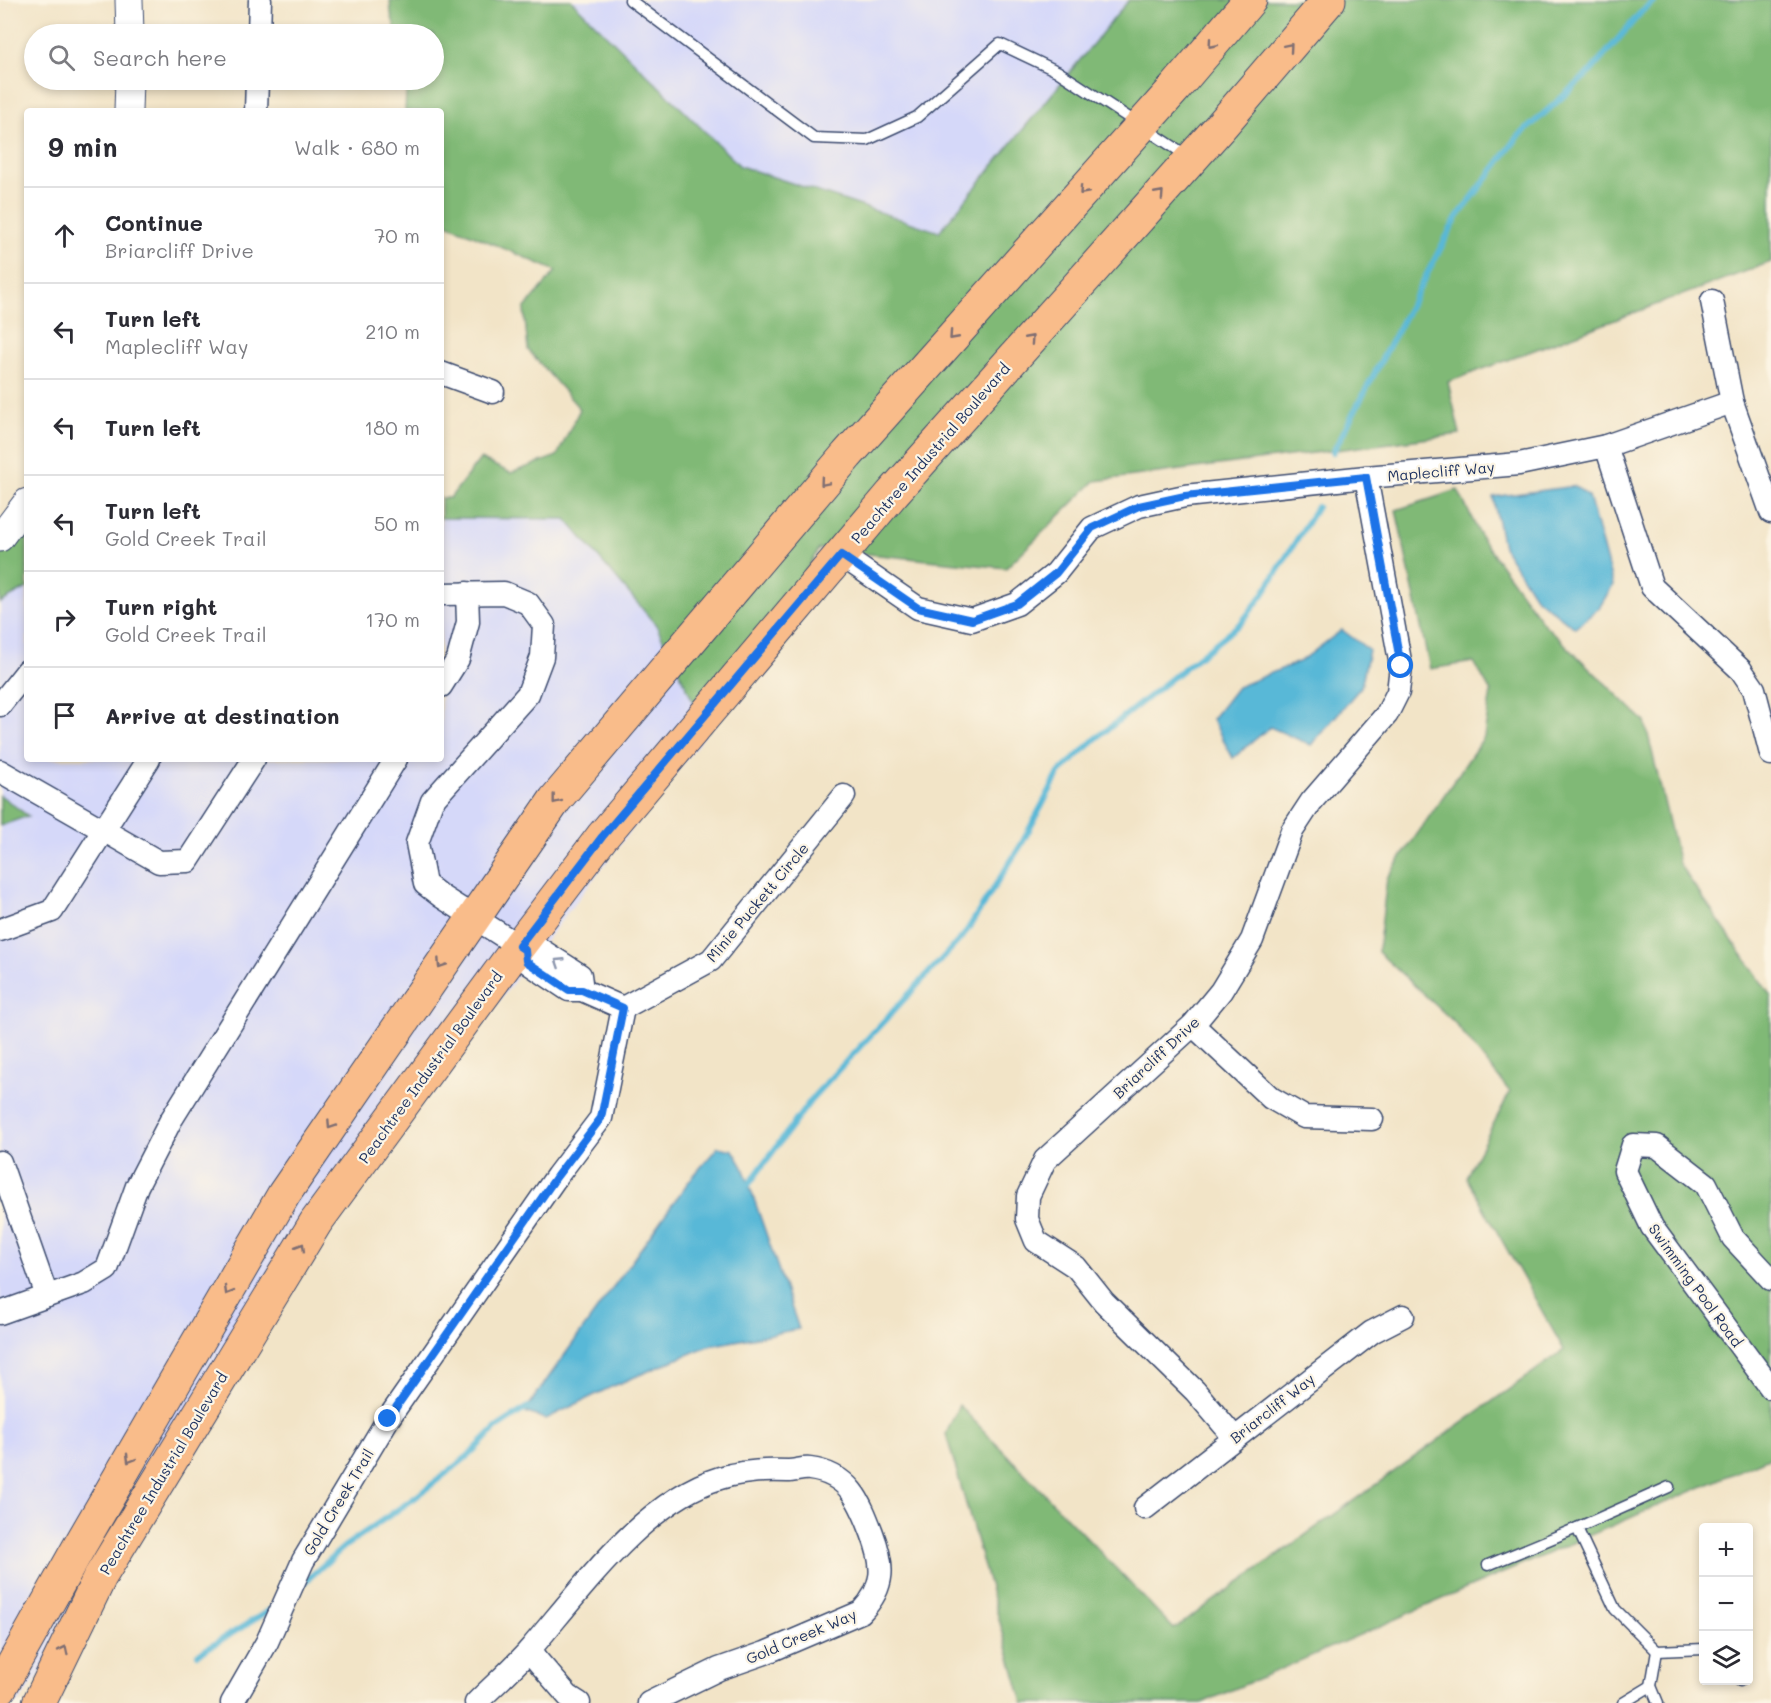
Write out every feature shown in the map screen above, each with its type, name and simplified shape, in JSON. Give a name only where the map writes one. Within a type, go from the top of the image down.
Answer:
[{"type":"main road","points":[[0,1688],[79,1546],[284,1194],[555,800],[833,471],[1142,125],[1250,0]]},
{"type":"main road","name":"Peachtree Industrial Boulevard","points":[[39,1703],[100,1577],[316,1222],[522,948],[602,837],[892,494],[1192,159],[1329,0]]},
{"type":"street","points":[[129,0],[130,24]]},
{"type":"street","points":[[259,24],[260,0]]},
{"type":"street","points":[[128,108],[129,90]]},
{"type":"street","points":[[256,108],[257,90]]},
{"type":"street","points":[[1712,301],[1732,402],[1771,512]]},
{"type":"street","points":[[444,374],[493,392]]},
{"type":"street","name":"Maplecliff Way","points":[[841,555],[918,608],[972,620],[1017,604],[1056,573],[1092,528],[1139,506],[1185,496],[1519,464],[1606,446],[1732,402]]},
{"type":"street","points":[[1606,446],[1653,587],[1741,670],[1754,689],[1771,754]]},
{"type":"street","name":"Briarcliff Drive","points":[[1234,1437],[1195,1391],[1104,1302],[1076,1267],[1036,1241],[1027,1220],[1028,1196],[1045,1160],[1193,1025],[1221,991],[1252,940],[1292,831],[1311,802],[1387,714],[1398,692],[1401,666],[1366,477]]},
{"type":"street","points":[[0,538],[24,506]]},
{"type":"street","points":[[444,594],[504,592],[528,603],[544,625],[542,657],[528,694],[432,801],[417,843],[425,884],[522,948],[526,961],[569,990],[582,990],[623,1008]]},
{"type":"street","points":[[444,681],[458,658],[468,622],[467,593]]},
{"type":"street","points":[[0,705],[24,675]]},
{"type":"street","points":[[0,930],[52,911],[147,762]]},
{"type":"street","points":[[0,771],[159,862],[188,861],[252,762]]},
{"type":"street","points":[[0,1313],[84,1283],[107,1269],[136,1186],[171,1120],[394,762]]},
{"type":"street","name":"Minie Puckett Circle","points":[[623,1008],[711,960],[844,796]]},
{"type":"street","name":"Gold Creek Trail","points":[[232,1703],[267,1642],[303,1561],[388,1419],[557,1176],[601,1118],[623,1008]]},
{"type":"street","points":[[1193,1025],[1271,1098],[1304,1117],[1372,1119]]},
{"type":"street","name":"Swimming Pool Road","points":[[1771,1279],[1733,1238],[1706,1184],[1657,1146],[1633,1145],[1625,1171],[1652,1227],[1771,1388]]},
{"type":"street","points":[[0,1162],[48,1296]]},
{"type":"street","name":"Briarcliff Way","points":[[1145,1508],[1372,1332],[1403,1316]]},
{"type":"street","name":"Gold Creek Way","points":[[476,1703],[529,1651],[597,1568],[633,1533],[694,1488],[744,1472],[771,1470],[808,1469],[826,1473],[841,1481],[853,1492],[862,1507],[880,1556],[882,1571],[878,1588],[870,1603],[861,1612],[765,1653],[719,1669],[650,1703]]},
{"type":"street","points":[[529,1651],[568,1696],[579,1703]]},
{"type":"lane","points":[[630,0],[814,138],[867,140],[917,117],[1000,44],[1057,71],[1192,159]]},
{"type":"lane","points":[[1488,1565],[1670,1486]]},
{"type":"lane","points":[[1577,1528],[1615,1609],[1657,1651],[1699,1649]]},
{"type":"lane","points":[[1657,1651],[1652,1686],[1658,1703]]},
{"type":"lane","points":[[1623,1703],[1652,1686]]},
{"type":"shaded area","points":[[571,0],[1129,0],[939,232],[740,166]]},
{"type":"shaded area","points":[[444,518],[566,518],[656,625],[708,731],[369,1169],[231,1356],[110,1585],[18,1703],[0,1703],[0,826],[28,815],[0,795],[0,603],[24,590],[24,762],[444,762]]},
{"type":"green space","points":[[390,0],[571,0],[740,166],[939,232],[1129,0],[1771,0],[1771,262],[1448,382],[1460,434],[1095,481],[1006,568],[819,549],[708,731],[656,625],[566,519],[444,518],[444,498],[450,498],[480,459],[511,473],[557,456],[580,409],[528,350],[524,309],[556,271],[444,223],[444,108],[405,108],[406,90],[444,90],[444,24],[394,24]]},
{"type":"green space","points":[[1458,490],[1482,539],[1543,623],[1645,722],[1679,864],[1771,996],[1771,1457],[1202,1703],[1023,1703],[946,1434],[959,1405],[1174,1629],[1564,1350],[1466,1177],[1510,1092],[1454,1022],[1378,952],[1387,878],[1484,737],[1491,692],[1474,662],[1430,669],[1396,510]]},
{"type":"green space","points":[[24,520],[24,590],[0,603],[0,556]]},
{"type":"green space","points":[[0,795],[28,816],[0,826]]},
{"type":"water","points":[[1575,486],[1589,497],[1613,585],[1599,608],[1575,628],[1535,597],[1503,547],[1493,497]]},
{"type":"water","points":[[1342,630],[1369,650],[1361,687],[1311,745],[1270,727],[1233,758],[1212,719],[1237,687],[1301,661]]},
{"type":"water","points":[[718,1147],[733,1150],[743,1167],[799,1329],[708,1346],[611,1387],[546,1419],[527,1413],[528,1407],[541,1388],[689,1181]]},
{"type":"waterway","points":[[1333,452],[1456,219],[1518,137],[1591,71],[1642,11],[1655,0]]},
{"type":"waterway","points":[[749,1184],[814,1096],[964,935],[1021,845],[1059,773],[1093,741],[1241,623],[1262,596],[1317,507]]},
{"type":"waterway","points":[[301,1585],[345,1546],[416,1497],[468,1456],[496,1428],[528,1407]]},
{"type":"waterway","points":[[198,1654],[275,1607]]},
{"type":"route","points":[[388,1419],[557,1176],[601,1118],[623,1008],[582,990],[569,990],[526,961],[525,950],[519,946],[602,837],[841,555],[918,608],[972,620],[1017,604],[1056,573],[1092,528],[1139,506],[1185,496],[1366,477],[1401,666]]}]
